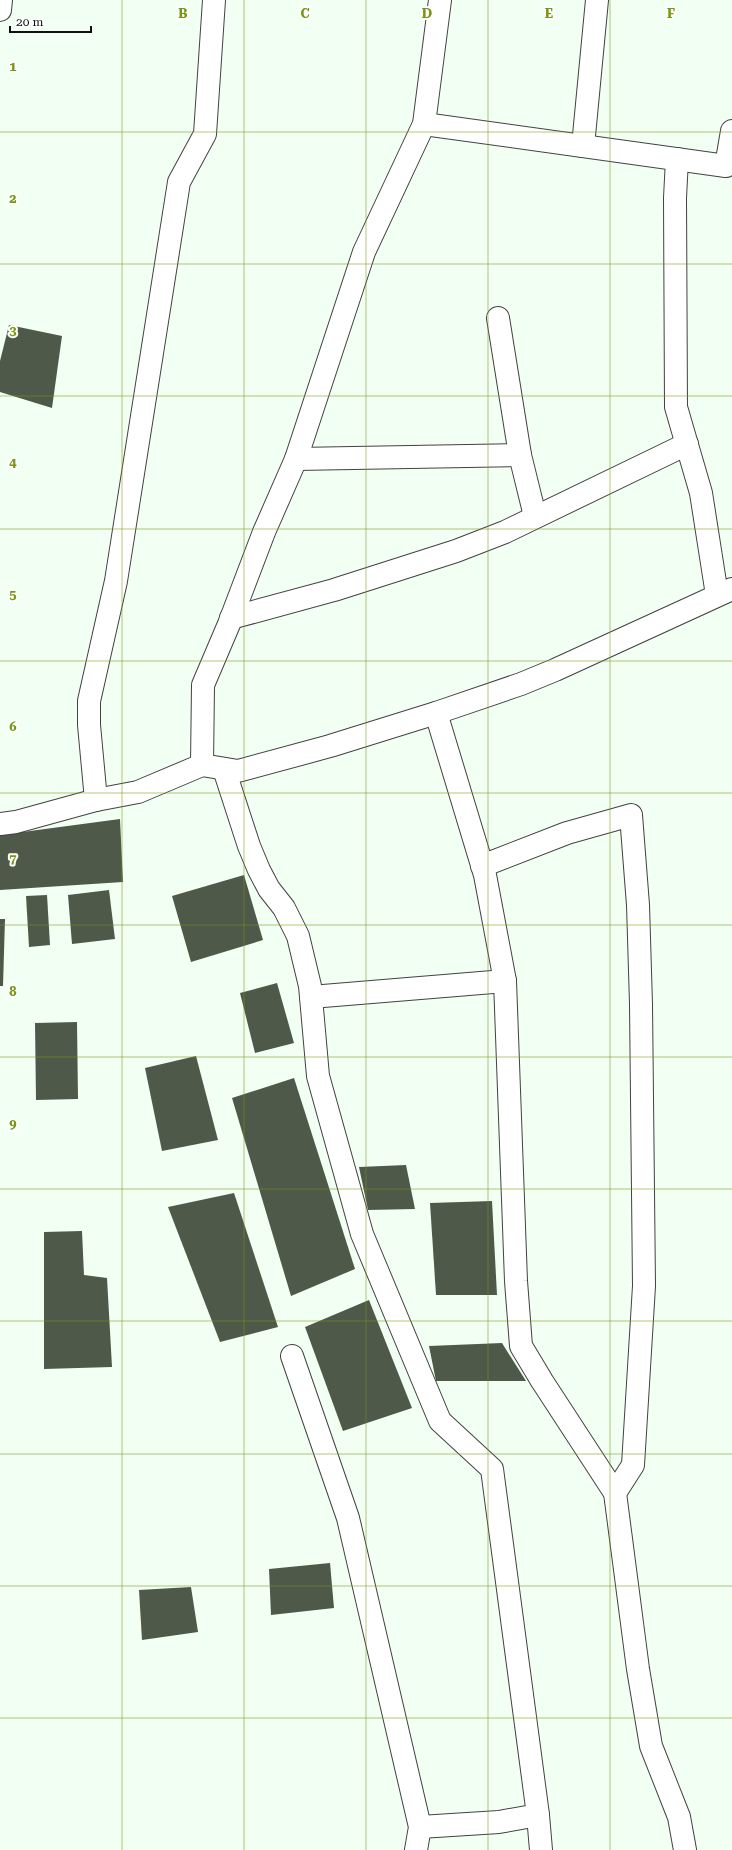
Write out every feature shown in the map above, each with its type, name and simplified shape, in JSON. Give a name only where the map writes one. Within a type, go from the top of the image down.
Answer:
[{"type":"street","points":[[0,10],[1,0]]},
{"type":"street","points":[[96,800],[89,725],[89,701],[116,581],[180,182],[205,134],[214,0]]},
{"type":"street","points":[[202,765],[203,685],[264,532],[296,459],[364,252],[424,124],[440,0]]},
{"type":"street","points":[[583,146],[597,0]]},
{"type":"street","points":[[424,124],[726,166],[732,131]]},
{"type":"street","points":[[0,824],[16,822],[96,800],[138,792],[202,765],[238,771],[330,746],[436,713],[521,684],[555,670],[724,592],[701,493],[676,407],[675,198],[677,159]]},
{"type":"street","points":[[498,318],[520,455],[535,516]]},
{"type":"street","points":[[231,618],[334,590],[456,551],[505,532],[535,516],[687,444]]},
{"type":"street","points":[[296,459],[520,455]]},
{"type":"street","points":[[436,713],[486,875],[505,981],[516,1281],[521,1346],[615,1493],[638,1668],[651,1746],[679,1817],[685,1850]]},
{"type":"street","points":[[224,768],[249,846],[259,870],[269,889],[284,908],[298,936],[305,962],[311,997],[318,1076],[362,1234],[440,1421],[492,1469],[538,1815],[541,1850]]},
{"type":"street","points":[[482,866],[567,833],[631,815],[638,905],[641,988],[644,1286],[633,1465],[615,1493]]},
{"type":"street","points":[[311,997],[505,981]]},
{"type":"street","points":[[292,1356],[348,1518],[420,1827],[416,1850]]},
{"type":"street","points":[[420,1827],[498,1822],[538,1815]]},
{"type":"building","points":[[9,325],[62,336],[52,408],[0,392],[0,361]]},
{"type":"building","points":[[120,819],[123,882],[0,890],[0,835]]},
{"type":"building","points":[[244,875],[263,940],[191,962],[172,896]]},
{"type":"building","points":[[109,890],[115,939],[72,944],[68,895]]},
{"type":"building","points":[[47,895],[50,945],[29,947],[26,896]]},
{"type":"building","points":[[0,919],[5,919],[3,986],[0,986]]},
{"type":"building","points":[[277,983],[294,1043],[255,1053],[240,993]]},
{"type":"building","points":[[77,1022],[78,1099],[36,1100],[35,1023]]},
{"type":"building","points":[[196,1056],[218,1140],[162,1151],[145,1068]]},
{"type":"building","points":[[294,1078],[355,1269],[291,1296],[232,1098]]},
{"type":"building","points":[[406,1165],[415,1209],[368,1210],[359,1167]]},
{"type":"building","points":[[234,1193],[278,1327],[220,1342],[168,1207]]},
{"type":"building","points":[[492,1201],[497,1295],[436,1295],[430,1203]]},
{"type":"building","points":[[82,1231],[84,1275],[107,1278],[112,1367],[44,1369],[44,1232]]},
{"type":"building","points":[[369,1300],[412,1408],[343,1431],[305,1327]]},
{"type":"building","points":[[502,1343],[526,1381],[436,1381],[429,1346]]},
{"type":"building","points":[[330,1563],[334,1608],[271,1615],[269,1569]]},
{"type":"building","points":[[191,1587],[198,1632],[142,1640],[139,1590]]}]
